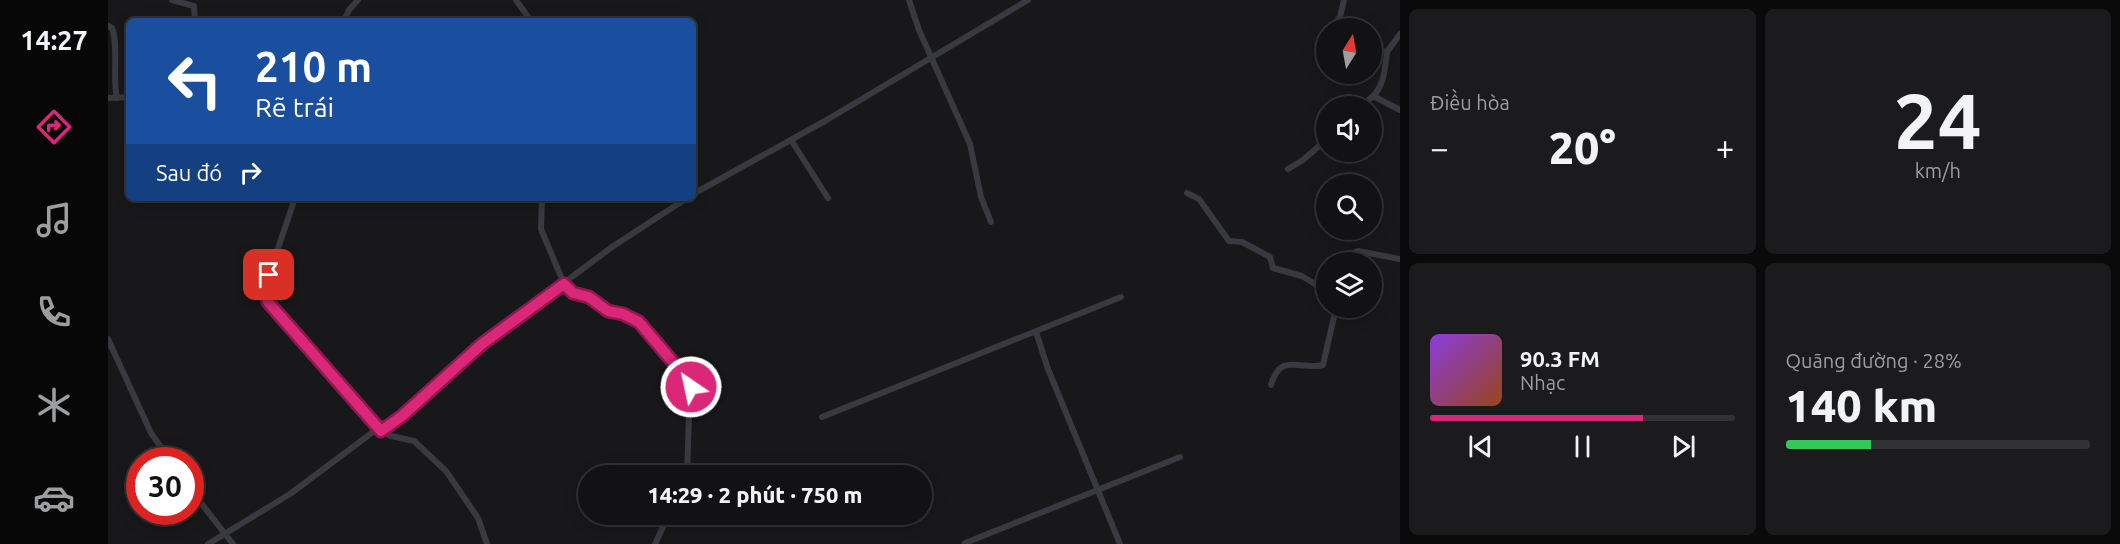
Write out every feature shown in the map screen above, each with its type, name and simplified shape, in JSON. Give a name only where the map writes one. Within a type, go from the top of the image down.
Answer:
[{"type":"street","points":[[172,0],[194,6],[195,18]]},
{"type":"street","points":[[345,18],[358,0]]},
{"type":"street","points":[[516,0],[529,18]]},
{"type":"street","points":[[909,0],[970,144],[981,197],[991,222]]},
{"type":"street","points":[[696,193],[1028,0]]},
{"type":"street","points":[[1339,18],[1344,0]]},
{"type":"street","points":[[108,26],[112,28],[115,36],[114,71],[117,98]]},
{"type":"street","points":[[1376,96],[1383,81],[1387,52],[1400,34]]},
{"type":"street","points":[[1382,51],[1387,52]]},
{"type":"street","points":[[108,98],[126,97]]},
{"type":"street","points":[[1382,101],[1400,110]]},
{"type":"street","points":[[790,140],[828,198]]},
{"type":"street","points":[[1288,169],[1316,149]]},
{"type":"street","points":[[1187,193],[1199,199],[1229,241],[1245,243],[1270,257],[1273,268],[1302,276],[1316,285]]},
{"type":"street","points":[[294,201],[269,275],[267,299],[379,430],[391,436],[414,441],[446,471],[478,518],[487,544]]},
{"type":"street","points":[[542,201],[541,230],[564,284],[573,293],[589,297],[608,311],[623,314],[639,322],[688,380],[691,387],[687,415],[687,465]]},
{"type":"street","points":[[208,544],[290,494],[402,416],[482,344],[636,230],[682,201]]},
{"type":"street","points":[[1382,256],[1400,259]]},
{"type":"street","points":[[822,417],[1121,297]]},
{"type":"street","points":[[1271,385],[1277,371],[1286,364],[1323,365],[1334,318]]},
{"type":"street","points":[[1036,332],[1048,369],[1120,544]]},
{"type":"street","points":[[108,339],[148,427],[161,447]]},
{"type":"street","points":[[965,543],[1180,457]]},
{"type":"street","points":[[204,507],[233,544]]},
{"type":"street","points":[[655,544],[664,525]]},
{"type":"route","points":[[269,275],[266,294],[268,302],[381,431],[402,416],[482,344],[564,284],[573,293],[589,297],[608,311],[623,314],[639,322],[665,351],[691,387]]}]
